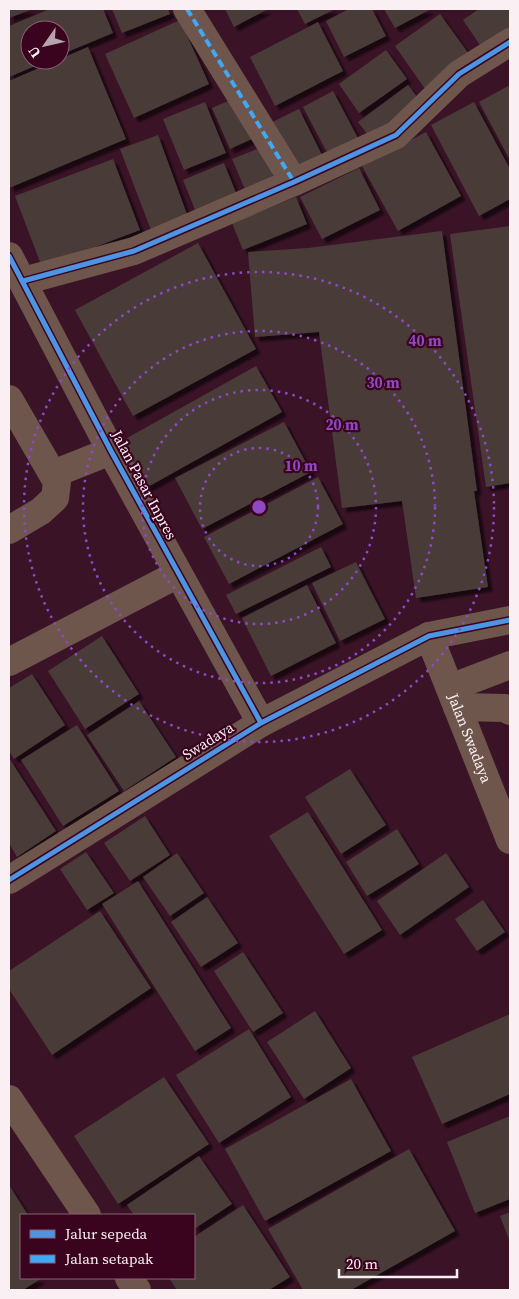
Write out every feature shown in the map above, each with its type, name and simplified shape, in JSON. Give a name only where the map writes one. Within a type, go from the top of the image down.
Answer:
[{"type":"street","points":[[187,9],[294,182]]},
{"type":"street","points":[[23,281],[134,251],[294,182],[396,135],[459,74],[510,42]]},
{"type":"street","name":"Jalan Pasar Inpres","points":[[9,256],[110,451],[261,723]]},
{"type":"street","points":[[9,399],[57,482],[55,498],[41,512],[9,530]]},
{"type":"street","points":[[53,474],[110,451]]},
{"type":"street","points":[[9,662],[178,574]]},
{"type":"street","name":"Swadaya","points":[[9,880],[261,723],[429,636],[510,620]]},
{"type":"street","name":"Jalan Swadaya","points":[[429,636],[510,840]]},
{"type":"street","points":[[453,697],[510,665]]},
{"type":"street","points":[[453,697],[505,708],[510,711]]},
{"type":"street","points":[[9,1099],[86,1214]]},
{"type":"building","points":[[9,9],[33,9],[9,18]]},
{"type":"building","points":[[50,9],[103,9],[113,33],[70,51],[70,20],[23,20]]},
{"type":"building","points":[[112,9],[168,9],[170,14],[122,33]]},
{"type":"building","points":[[225,9],[268,9],[234,27]]},
{"type":"building","points":[[297,9],[335,9],[305,24]]},
{"type":"building","points":[[349,9],[372,9],[386,36],[344,57],[326,21]]},
{"type":"building","points":[[384,9],[431,9],[395,28]]},
{"type":"building","points":[[479,9],[510,9],[510,29],[482,48],[463,20]]},
{"type":"building","points":[[440,14],[471,57],[425,89],[395,46]]},
{"type":"building","points":[[180,20],[209,84],[134,118],[105,54]]},
{"type":"building","points":[[20,21],[20,70],[25,70],[9,77],[9,26]]},
{"type":"building","points":[[318,22],[343,71],[275,106],[250,57]]},
{"type":"building","points":[[88,47],[126,139],[9,188],[9,81],[35,70],[70,70],[70,55]]},
{"type":"building","points":[[386,50],[407,79],[359,113],[339,84]]},
{"type":"building","points":[[408,85],[421,102],[371,139],[358,122]]},
{"type":"building","points":[[510,85],[510,160],[479,102]]},
{"type":"building","points":[[333,91],[359,140],[329,156],[303,107]]},
{"type":"building","points":[[235,98],[254,138],[230,149],[212,108]]},
{"type":"building","points":[[205,102],[226,153],[184,170],[163,119]]},
{"type":"building","points":[[474,102],[510,169],[510,199],[479,216],[431,125]]},
{"type":"building","points":[[299,109],[323,157],[293,172],[268,124]]},
{"type":"building","points":[[426,132],[461,196],[398,231],[362,166]]},
{"type":"building","points":[[158,135],[188,217],[151,230],[120,149]]},
{"type":"building","points":[[262,147],[276,182],[247,194],[232,159]]},
{"type":"building","points":[[113,159],[140,230],[42,267],[15,196]]},
{"type":"building","points":[[224,163],[239,200],[198,217],[183,180]]},
{"type":"building","points":[[359,168],[380,210],[322,239],[300,197]]},
{"type":"building","points":[[296,197],[307,224],[243,250],[232,223]]},
{"type":"building","points":[[510,226],[510,483],[486,487],[450,234]]},
{"type":"building","points":[[442,231],[477,491],[474,491],[488,587],[416,598],[402,501],[342,508],[319,332],[255,337],[248,252],[308,248]]},
{"type":"building","points":[[198,243],[256,349],[133,416],[75,310]]},
{"type":"building","points":[[256,366],[282,412],[146,488],[120,442]]},
{"type":"building","points":[[284,422],[311,472],[202,529],[175,478]]},
{"type":"building","points":[[318,477],[343,524],[229,584],[204,537]]},
{"type":"building","points":[[321,547],[331,567],[236,614],[226,595]]},
{"type":"building","points":[[356,562],[385,619],[340,641],[312,583]]},
{"type":"building","points":[[307,585],[336,643],[271,676],[242,618]]},
{"type":"building","points":[[102,636],[139,694],[85,729],[48,671]]},
{"type":"building","points":[[32,674],[65,725],[14,759],[9,751],[9,688]]},
{"type":"building","points":[[139,701],[176,757],[124,791],[87,735]]},
{"type":"building","points":[[77,725],[119,791],[63,826],[21,760]]},
{"type":"building","points":[[9,758],[56,831],[17,857],[9,843]]},
{"type":"building","points":[[350,769],[386,825],[341,854],[305,797]]},
{"type":"building","points":[[308,812],[382,930],[344,954],[269,836]]},
{"type":"building","points":[[145,816],[170,855],[130,881],[104,843]]},
{"type":"building","points":[[397,829],[419,864],[367,896],[346,862]]},
{"type":"building","points":[[86,852],[114,893],[87,910],[60,869]]},
{"type":"building","points":[[177,853],[204,893],[170,916],[143,877]]},
{"type":"building","points":[[446,853],[469,887],[400,935],[377,901]]},
{"type":"building","points":[[138,881],[231,1028],[195,1051],[102,904]]},
{"type":"building","points":[[207,897],[238,943],[201,967],[171,922]]},
{"type":"building","points":[[483,900],[505,932],[477,951],[455,919]]},
{"type":"building","points":[[100,911],[151,988],[52,1055],[9,989],[9,971]]},
{"type":"building","points":[[243,952],[283,1013],[253,1032],[214,971]]},
{"type":"building","points":[[315,1011],[351,1068],[304,1099],[267,1042]]},
{"type":"building","points":[[510,1014],[510,1094],[442,1124],[412,1057]]},
{"type":"building","points":[[249,1029],[291,1097],[219,1143],[176,1075]]},
{"type":"building","points":[[164,1077],[209,1144],[118,1204],[74,1136]]},
{"type":"building","points":[[351,1079],[391,1151],[265,1221],[225,1149]]},
{"type":"building","points":[[510,1116],[510,1199],[475,1213],[447,1142]]},
{"type":"building","points":[[409,1149],[455,1231],[351,1290],[303,1290],[268,1229]]},
{"type":"building","points":[[199,1156],[232,1204],[195,1228],[195,1214],[133,1214],[127,1205]]},
{"type":"building","points":[[9,1185],[27,1214],[20,1214],[20,1279],[40,1279],[23,1290],[9,1290]]},
{"type":"building","points":[[243,1205],[290,1277],[269,1290],[177,1290],[170,1279],[195,1279],[195,1236]]},
{"type":"building","points":[[510,1212],[510,1242],[500,1216]]},
{"type":"marked path","points":[[187,9],[294,182]]},
{"type":"cycle path","points":[[23,281],[134,251],[294,182],[396,135],[459,74],[510,42]]},
{"type":"cycle path","points":[[9,256],[111,451],[261,723]]},
{"type":"cycle path","points":[[9,880],[261,723],[429,636],[510,620]]}]
